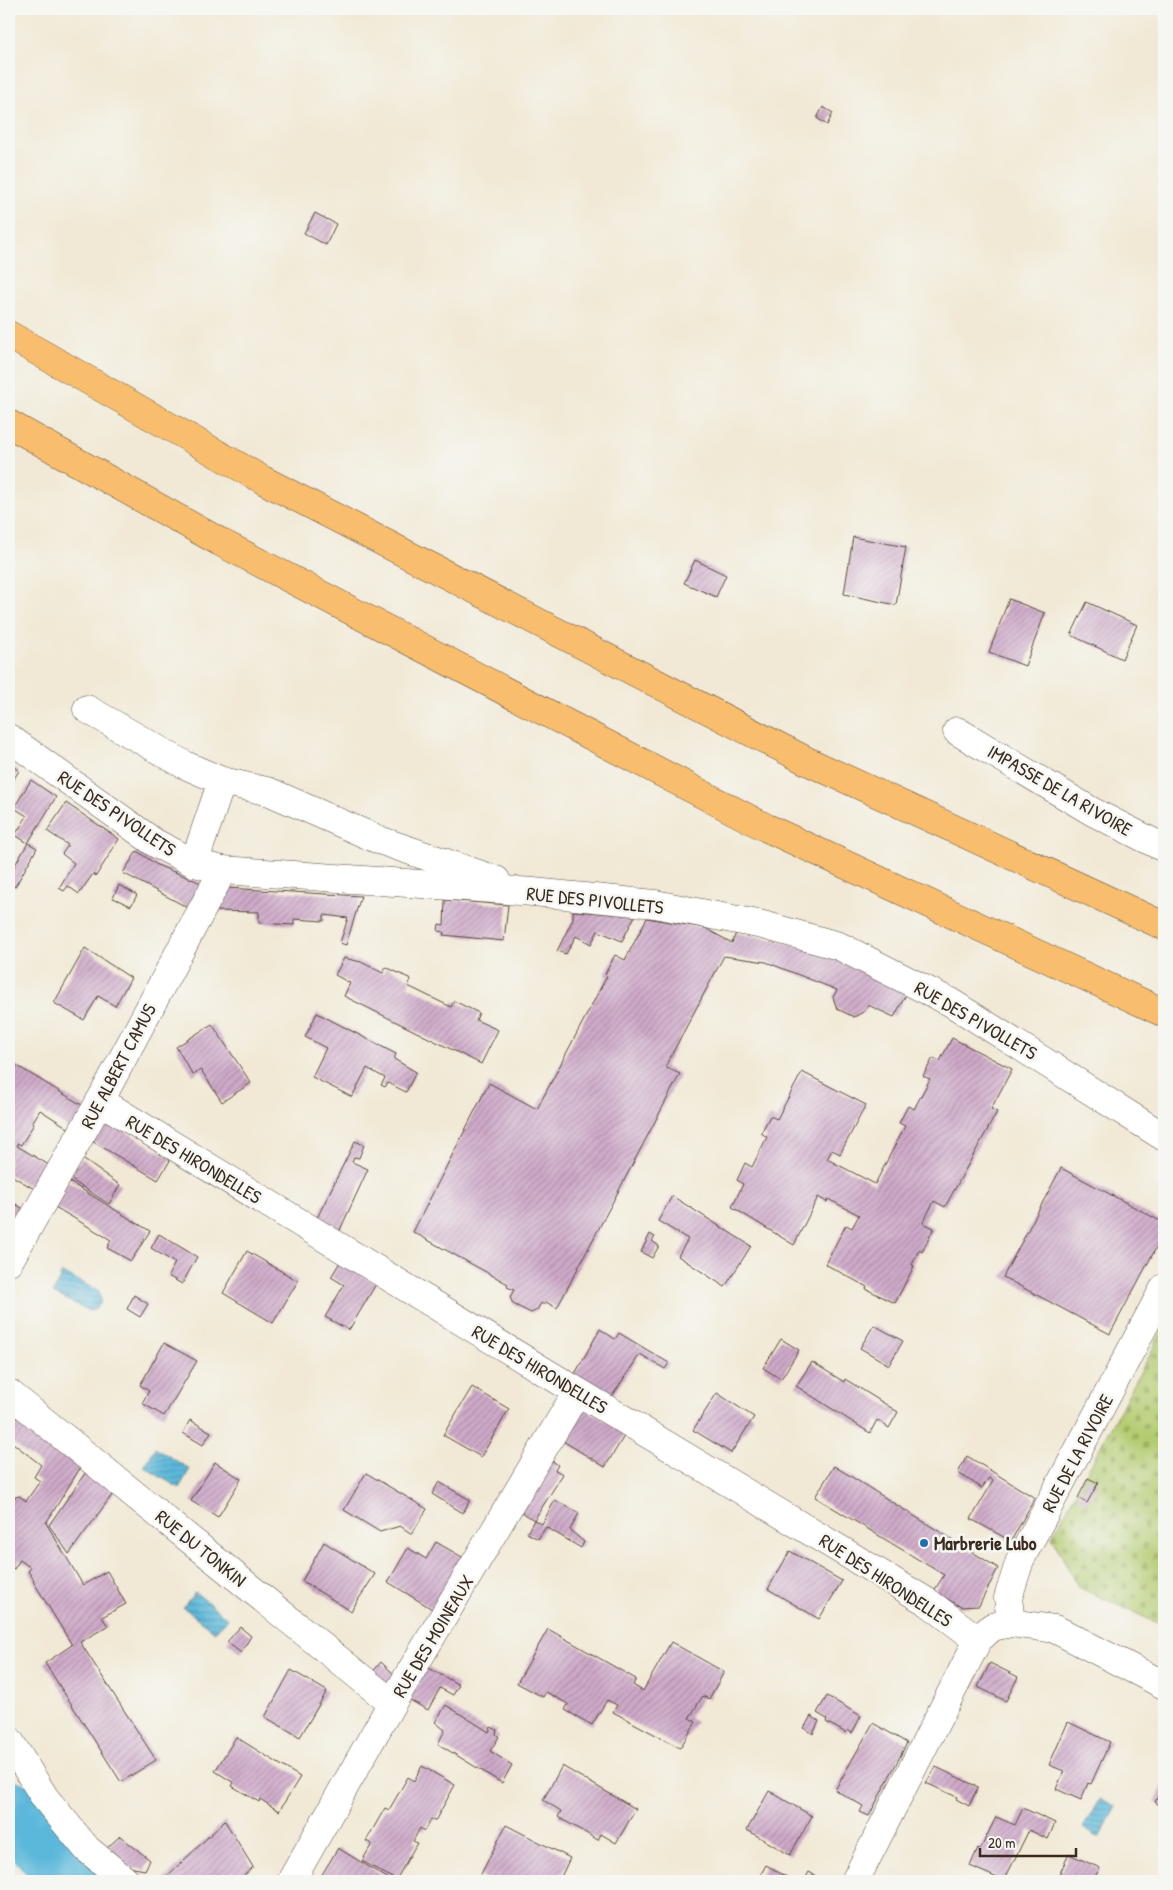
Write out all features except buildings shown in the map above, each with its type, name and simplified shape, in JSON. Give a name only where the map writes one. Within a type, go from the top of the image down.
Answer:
[{"type":"highway","points":[[9,335],[263,480],[807,761],[1164,926]]},
{"type":"highway","points":[[9,424],[220,542],[767,828],[1164,1013]]},
{"type":"street","points":[[87,709],[185,765],[222,781],[270,792],[379,840],[533,892]]},
{"type":"street","name":"IMPASSE DE LA RIVOIRE","points":[[957,730],[1093,812],[1164,848]]},
{"type":"street","name":"RUE DES PIVOLLETS","points":[[9,738],[155,843],[194,863],[223,870],[533,892],[654,904],[763,926],[839,946],[950,1002],[1164,1137]]},
{"type":"street","points":[[194,863],[222,781]]},
{"type":"street","name":"RUE ALBERT CAMUS","points":[[9,1261],[100,1101],[223,870]]},
{"type":"street","name":"RUE DES HIRONDELLES","points":[[100,1101],[577,1392],[929,1603],[978,1640]]},
{"type":"street","name":"RUE DE LA RIVOIRE","points":[[1011,1623],[1008,1598],[1020,1560],[1164,1288]]},
{"type":"street","name":"RUE DES MOINEAUX","points":[[291,1881],[392,1703],[577,1392]]},
{"type":"street","name":"RUE DU TONKIN","points":[[9,1393],[392,1703]]},
{"type":"street","points":[[855,1881],[978,1640],[992,1627],[1011,1623],[1056,1629],[1164,1685]]},
{"type":"street","points":[[9,1740],[45,1798],[87,1849],[126,1881]]},
{"type":"green space","points":[[1164,1328],[1164,1626],[1078,1587],[1052,1537]]},
{"type":"water","points":[[62,1273],[99,1291],[99,1306],[89,1311],[53,1293]]},
{"type":"water","points":[[155,1448],[190,1469],[179,1488],[144,1467]]},
{"type":"water","points":[[195,1592],[227,1618],[215,1632],[183,1607]]},
{"type":"water","points":[[1100,1798],[1116,1807],[1099,1838],[1083,1828]]},
{"type":"waterway","points":[[9,1808],[69,1881]]},
{"type":"place","name":"Marbrerie Lubo","points":[[924,1543]]}]
